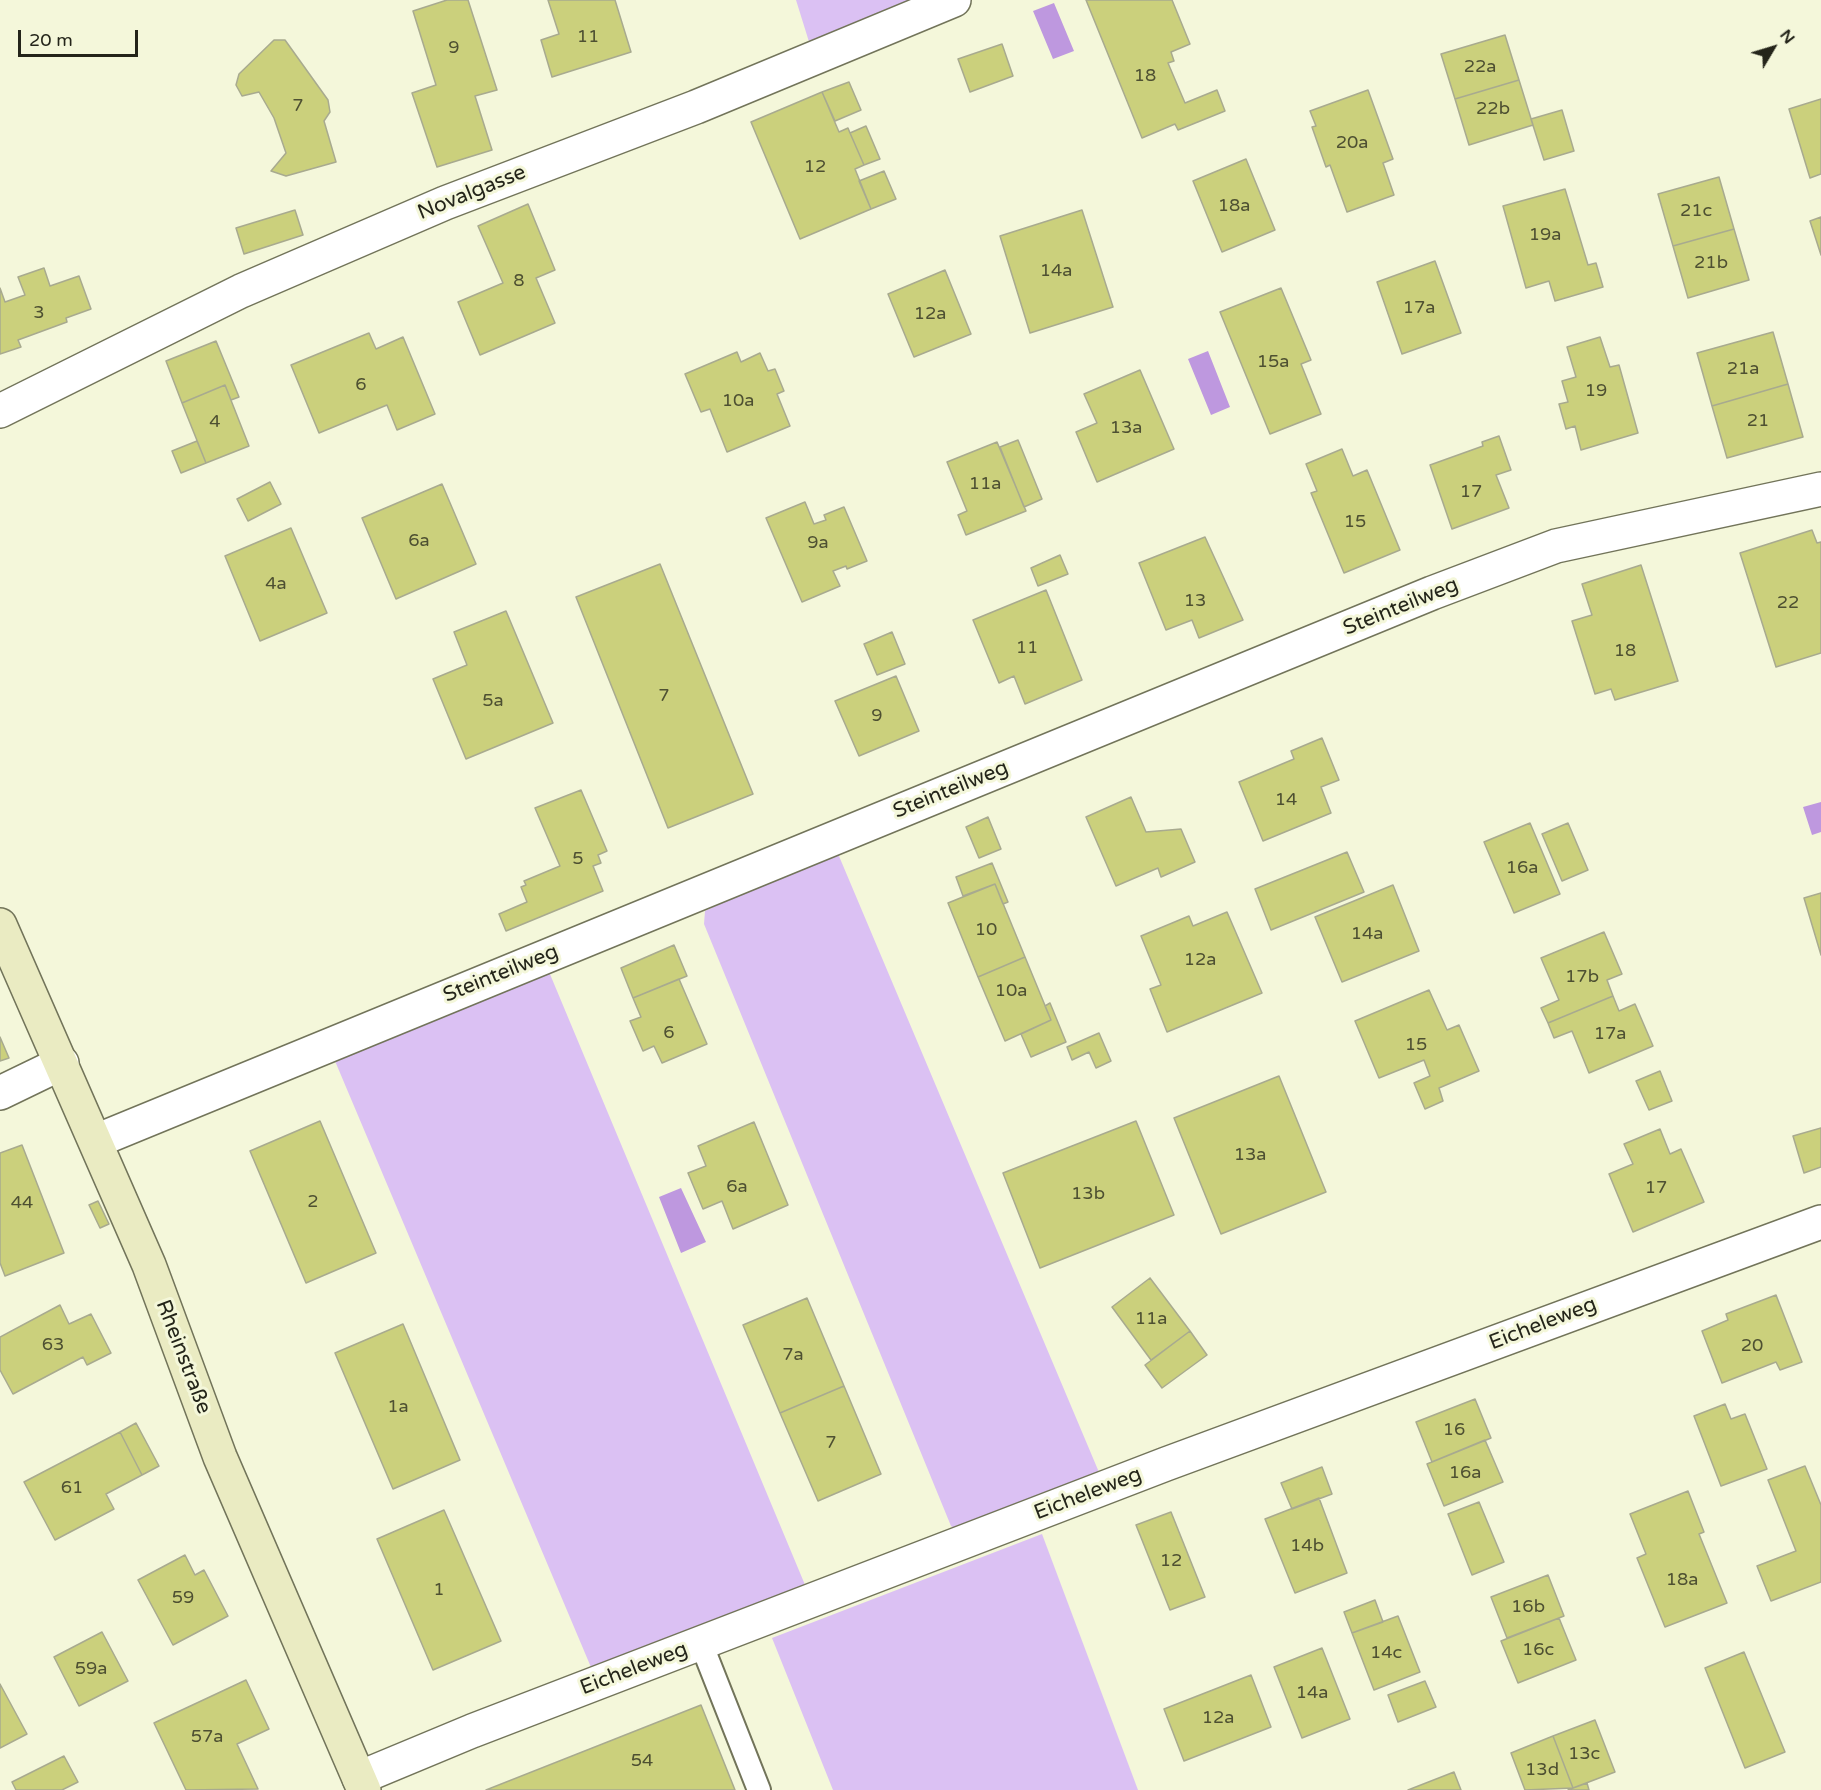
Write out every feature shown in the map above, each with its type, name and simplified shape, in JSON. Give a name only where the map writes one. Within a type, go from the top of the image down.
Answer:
[{"type":"main road","name":"Rheinstraße","points":[[0,925],[149,1265],[220,1457],[361,1784]]},
{"type":"street","name":"Novalgasse","points":[[0,411],[241,291],[445,203],[706,103],[954,0]]},
{"type":"street","name":"Steinteilweg","points":[[96,1141],[986,775],[1556,546],[1821,489]]},
{"type":"street","points":[[0,1093],[62,1063]]},
{"type":"street","name":"Eicheleweg","points":[[361,1784],[472,1731],[1177,1460],[1821,1222]]},
{"type":"lane","points":[[701,1643],[759,1790]]},
{"type":"shaded area","points":[[796,0],[920,0],[810,45]]},
{"type":"shaded area","points":[[1054,3],[1074,51],[1053,59],[1033,11]]},
{"type":"shaded area","points":[[1208,351],[1230,407],[1211,415],[1188,359]]},
{"type":"shaded area","points":[[1821,802],[1821,832],[1812,835],[1803,807]]},
{"type":"shaded area","points":[[836,849],[1101,1477],[961,1533],[951,1526],[704,924],[705,911]]},
{"type":"shaded area","points":[[547,967],[808,1592],[593,1672],[335,1061]]},
{"type":"shaded area","points":[[681,1188],[706,1242],[681,1253],[659,1197]]},
{"type":"shaded area","points":[[1042,1534],[1138,1790],[833,1790],[772,1638]]},
{"type":"building","points":[[447,0],[468,0],[497,90],[475,96],[492,150],[437,167],[412,93],[436,85],[413,11]]},
{"type":"building","points":[[548,0],[615,0],[631,52],[552,77],[541,40],[559,34]]},
{"type":"building","points":[[1086,0],[1172,0],[1190,44],[1171,52],[1174,61],[1168,63],[1185,103],[1217,90],[1225,111],[1178,130],[1175,124],[1142,138]]},
{"type":"building","points":[[1505,35],[1519,80],[1455,99],[1441,54]]},
{"type":"building","points":[[274,40],[285,40],[328,100],[330,112],[324,121],[336,162],[286,176],[271,171],[286,153],[274,118],[259,92],[242,96],[236,85],[239,74]]},
{"type":"building","points":[[1002,44],[1013,76],[970,92],[958,59]]},
{"type":"building","points":[[1519,80],[1533,125],[1469,145],[1455,99]]},
{"type":"building","points":[[849,82],[861,110],[835,121],[822,92]]},
{"type":"building","points":[[1368,90],[1393,159],[1383,163],[1394,195],[1347,212],[1330,165],[1326,167],[1312,127],[1316,126],[1310,111]]},
{"type":"building","points":[[822,92],[839,132],[848,128],[864,165],[855,169],[871,209],[800,239],[751,122]]},
{"type":"building","points":[[1821,99],[1821,174],[1810,178],[1789,109]]},
{"type":"building","points":[[1562,110],[1574,151],[1544,160],[1531,119]]},
{"type":"building","points":[[866,126],[880,159],[864,165],[850,133]]},
{"type":"building","points":[[1246,159],[1275,230],[1222,252],[1193,181]]},
{"type":"building","points":[[884,171],[896,199],[871,209],[859,181]]},
{"type":"building","points":[[1719,177],[1734,229],[1673,246],[1658,194]]},
{"type":"building","points":[[1565,189],[1588,265],[1596,263],[1603,287],[1555,301],[1549,281],[1526,288],[1503,206]]},
{"type":"building","points":[[528,204],[555,270],[536,278],[555,323],[480,355],[458,302],[503,283],[478,226]]},
{"type":"building","points":[[295,210],[303,235],[244,254],[236,228]]},
{"type":"building","points":[[1082,210],[1113,307],[1030,333],[1000,236]]},
{"type":"building","points":[[1821,217],[1821,255],[1810,221]]},
{"type":"building","points":[[1734,229],[1749,280],[1688,298],[1673,246]]},
{"type":"building","points":[[1435,261],[1461,333],[1402,354],[1377,282]]},
{"type":"building","points":[[44,268],[50,286],[79,276],[91,309],[66,318],[67,322],[18,340],[21,347],[0,354],[0,288],[5,302],[25,295],[18,277]]},
{"type":"building","points":[[945,270],[971,334],[914,357],[888,294]]},
{"type":"building","points":[[1281,288],[1311,360],[1301,364],[1321,414],[1270,434],[1220,312]]},
{"type":"building","points":[[1773,332],[1788,384],[1712,406],[1697,353]]},
{"type":"building","points":[[369,333],[376,349],[403,337],[435,414],[397,430],[387,405],[319,433],[291,365]]},
{"type":"building","points":[[1600,337],[1610,367],[1619,365],[1638,433],[1581,450],[1575,426],[1566,429],[1559,404],[1568,402],[1562,381],[1576,377],[1567,347]]},
{"type":"building","points":[[216,341],[239,397],[231,400],[225,385],[182,403],[166,361]]},
{"type":"building","points":[[737,352],[741,362],[760,353],[768,371],[775,369],[784,391],[777,394],[790,426],[727,452],[710,409],[701,412],[685,374]]},
{"type":"building","points":[[1140,370],[1174,449],[1097,482],[1076,432],[1097,423],[1084,394]]},
{"type":"building","points":[[1788,384],[1803,437],[1727,458],[1712,406]]},
{"type":"building","points":[[225,385],[249,446],[206,463],[182,403]]},
{"type":"building","points":[[1499,436],[1511,470],[1496,475],[1509,508],[1452,529],[1430,465],[1483,446],[1482,442]]},
{"type":"building","points":[[1018,440],[1042,499],[1024,507],[1000,447]]},
{"type":"building","points":[[197,441],[206,463],[181,473],[172,451]]},
{"type":"building","points":[[997,442],[1026,511],[966,535],[958,515],[967,511],[947,462]]},
{"type":"building","points":[[1342,449],[1353,476],[1367,470],[1400,550],[1344,573],[1311,493],[1317,491],[1306,464]]},
{"type":"building","points":[[270,482],[281,504],[248,521],[237,499]]},
{"type":"building","points":[[442,484],[476,564],[396,599],[362,518]]},
{"type":"building","points":[[805,502],[814,524],[826,520],[824,515],[844,507],[867,561],[847,569],[846,566],[833,571],[840,586],[802,602],[766,518]]},
{"type":"building","points":[[291,528],[327,613],[260,641],[225,556]]},
{"type":"building","points":[[1812,530],[1817,543],[1821,542],[1821,653],[1776,667],[1740,553]]},
{"type":"building","points":[[1205,537],[1243,620],[1199,638],[1192,620],[1166,630],[1139,563]]},
{"type":"building","points":[[1060,555],[1068,574],[1038,586],[1031,568]]},
{"type":"building","points":[[660,564],[753,794],[668,828],[576,597]]},
{"type":"building","points":[[1641,565],[1678,681],[1615,700],[1611,689],[1595,694],[1572,621],[1592,615],[1582,584]]},
{"type":"building","points":[[1046,590],[1082,680],[1025,704],[1014,676],[999,683],[973,620]]},
{"type":"building","points":[[506,611],[553,723],[466,759],[433,679],[467,665],[454,632]]},
{"type":"building","points":[[892,632],[905,664],[877,675],[864,644]]},
{"type":"building","points":[[896,676],[919,731],[859,756],[835,701]]},
{"type":"building","points":[[1322,738],[1339,780],[1321,787],[1331,813],[1263,841],[1239,782],[1294,759],[1291,751]]},
{"type":"building","points":[[581,790],[607,851],[598,855],[601,863],[593,866],[603,891],[506,931],[499,914],[527,902],[521,887],[526,885],[524,881],[560,866],[535,808]]},
{"type":"building","points":[[1131,797],[1146,832],[1181,829],[1195,862],[1161,877],[1158,868],[1116,886],[1086,817]]},
{"type":"building","points":[[988,817],[1001,849],[979,858],[966,827]]},
{"type":"building","points":[[1530,823],[1560,894],[1514,913],[1484,842]]},
{"type":"building","points":[[1568,823],[1588,870],[1562,881],[1542,834]]},
{"type":"building","points":[[1347,852],[1364,892],[1271,930],[1255,889]]},
{"type":"building","points":[[992,863],[1008,902],[1003,904],[995,884],[963,896],[956,877]]},
{"type":"building","points":[[995,884],[1025,957],[978,977],[948,903]]},
{"type":"building","points":[[1393,885],[1419,951],[1342,982],[1315,917]]},
{"type":"building","points":[[1821,893],[1821,955],[1804,898]]},
{"type":"building","points":[[1227,912],[1262,993],[1167,1032],[1150,989],[1161,985],[1141,936],[1189,916],[1193,926]]},
{"type":"building","points":[[1604,932],[1622,974],[1607,980],[1613,996],[1548,1023],[1541,1008],[1559,1000],[1541,958]]},
{"type":"building","points":[[674,945],[687,976],[633,998],[621,968]]},
{"type":"building","points":[[1025,957],[1051,1020],[1005,1041],[978,977]]},
{"type":"building","points":[[679,979],[707,1044],[662,1063],[654,1046],[643,1051],[630,1021],[641,1017],[633,998]]},
{"type":"building","points":[[1429,990],[1447,1030],[1459,1025],[1479,1071],[1439,1088],[1443,1101],[1425,1109],[1414,1083],[1430,1076],[1424,1060],[1379,1078],[1355,1021]]},
{"type":"building","points":[[1613,996],[1619,1011],[1635,1004],[1653,1046],[1589,1073],[1572,1031],[1554,1038],[1548,1023]]},
{"type":"building","points":[[1050,1003],[1066,1042],[1031,1057],[1021,1034],[1051,1020],[1045,1006]]},
{"type":"building","points":[[1099,1033],[1111,1061],[1096,1068],[1089,1052],[1072,1060],[1067,1047]]},
{"type":"building","points":[[0,1037],[9,1058],[0,1061]]},
{"type":"building","points":[[1660,1071],[1672,1101],[1649,1110],[1636,1081]]},
{"type":"building","points":[[1279,1076],[1326,1192],[1221,1234],[1174,1118]]},
{"type":"building","points":[[320,1121],[376,1253],[306,1283],[250,1151]]},
{"type":"building","points":[[1136,1121],[1174,1215],[1040,1268],[1003,1173]]},
{"type":"building","points":[[754,1122],[788,1205],[733,1229],[722,1201],[703,1209],[688,1173],[706,1166],[698,1146]]},
{"type":"building","points":[[1821,1128],[1821,1167],[1804,1173],[1793,1136]]},
{"type":"building","points":[[1660,1129],[1670,1154],[1681,1149],[1704,1202],[1633,1232],[1609,1174],[1633,1164],[1624,1144]]},
{"type":"building","points":[[22,1145],[64,1253],[5,1276],[0,1263],[0,1153]]},
{"type":"building","points":[[98,1201],[109,1224],[100,1228],[89,1205]]},
{"type":"building","points":[[1150,1278],[1190,1331],[1151,1360],[1112,1307]]},
{"type":"building","points":[[1776,1295],[1802,1362],[1780,1370],[1776,1362],[1722,1383],[1702,1331],[1728,1320],[1726,1314]]},
{"type":"building","points":[[807,1298],[844,1386],[780,1413],[743,1325]]},
{"type":"building","points":[[60,1305],[69,1324],[91,1314],[111,1353],[87,1365],[83,1357],[13,1394],[0,1370],[0,1337]]},
{"type":"building","points":[[403,1324],[460,1460],[393,1489],[335,1353]]},
{"type":"building","points":[[1190,1331],[1207,1355],[1162,1388],[1145,1365]]},
{"type":"building","points":[[844,1386],[881,1474],[818,1501],[780,1413]]},
{"type":"building","points":[[1475,1399],[1491,1438],[1432,1462],[1416,1422]]},
{"type":"building","points":[[1725,1404],[1731,1419],[1745,1414],[1767,1469],[1721,1486],[1694,1416]]},
{"type":"building","points":[[136,1423],[159,1466],[142,1475],[120,1432]]},
{"type":"building","points":[[120,1432],[142,1475],[106,1494],[114,1509],[55,1540],[24,1482]]},
{"type":"building","points":[[1485,1440],[1503,1482],[1444,1506],[1427,1464]]},
{"type":"building","points":[[1805,1466],[1821,1505],[1821,1582],[1771,1601],[1757,1566],[1796,1551],[1768,1480]]},
{"type":"building","points":[[1322,1467],[1332,1494],[1292,1509],[1281,1483]]},
{"type":"building","points":[[1688,1491],[1704,1532],[1699,1534],[1727,1603],[1665,1627],[1637,1558],[1646,1554],[1630,1514]]},
{"type":"building","points":[[1319,1498],[1347,1573],[1295,1593],[1265,1519]]},
{"type":"building","points":[[1479,1502],[1504,1562],[1472,1575],[1448,1514]]},
{"type":"building","points":[[444,1510],[501,1641],[433,1670],[377,1539]]},
{"type":"building","points":[[1171,1512],[1205,1597],[1170,1610],[1136,1525]]},
{"type":"building","points":[[185,1555],[195,1575],[204,1570],[228,1616],[173,1645],[138,1580]]},
{"type":"building","points":[[1548,1575],[1564,1616],[1507,1638],[1491,1597]]},
{"type":"building","points":[[1375,1600],[1383,1622],[1352,1633],[1344,1612]]},
{"type":"building","points":[[1398,1616],[1420,1672],[1374,1690],[1352,1633]]},
{"type":"building","points":[[1559,1618],[1576,1660],[1518,1683],[1501,1641]]},
{"type":"building","points":[[102,1632],[128,1681],[79,1706],[54,1657]]},
{"type":"building","points":[[1322,1648],[1350,1719],[1302,1738],[1274,1667]]},
{"type":"building","points":[[1744,1652],[1785,1752],[1745,1768],[1705,1668]]},
{"type":"building","points":[[1251,1675],[1271,1727],[1184,1761],[1164,1709]]},
{"type":"building","points":[[246,1680],[269,1729],[237,1744],[258,1789],[186,1790],[154,1723]]},
{"type":"building","points":[[1425,1681],[1436,1707],[1398,1722],[1388,1695]]},
{"type":"building","points":[[0,1684],[27,1734],[0,1748]]},
{"type":"building","points":[[701,1705],[735,1790],[486,1790]]},
{"type":"building","points":[[1595,1720],[1615,1772],[1573,1788],[1553,1736]]},
{"type":"building","points":[[1553,1736],[1573,1788],[1525,1790],[1511,1753]]},
{"type":"building","points":[[64,1756],[78,1782],[62,1790],[16,1790],[12,1782]]},
{"type":"building","points":[[1454,1772],[1461,1790],[1408,1790]]},
{"type":"building","points":[[1587,1783],[1589,1790],[1568,1790],[1573,1788]]}]
